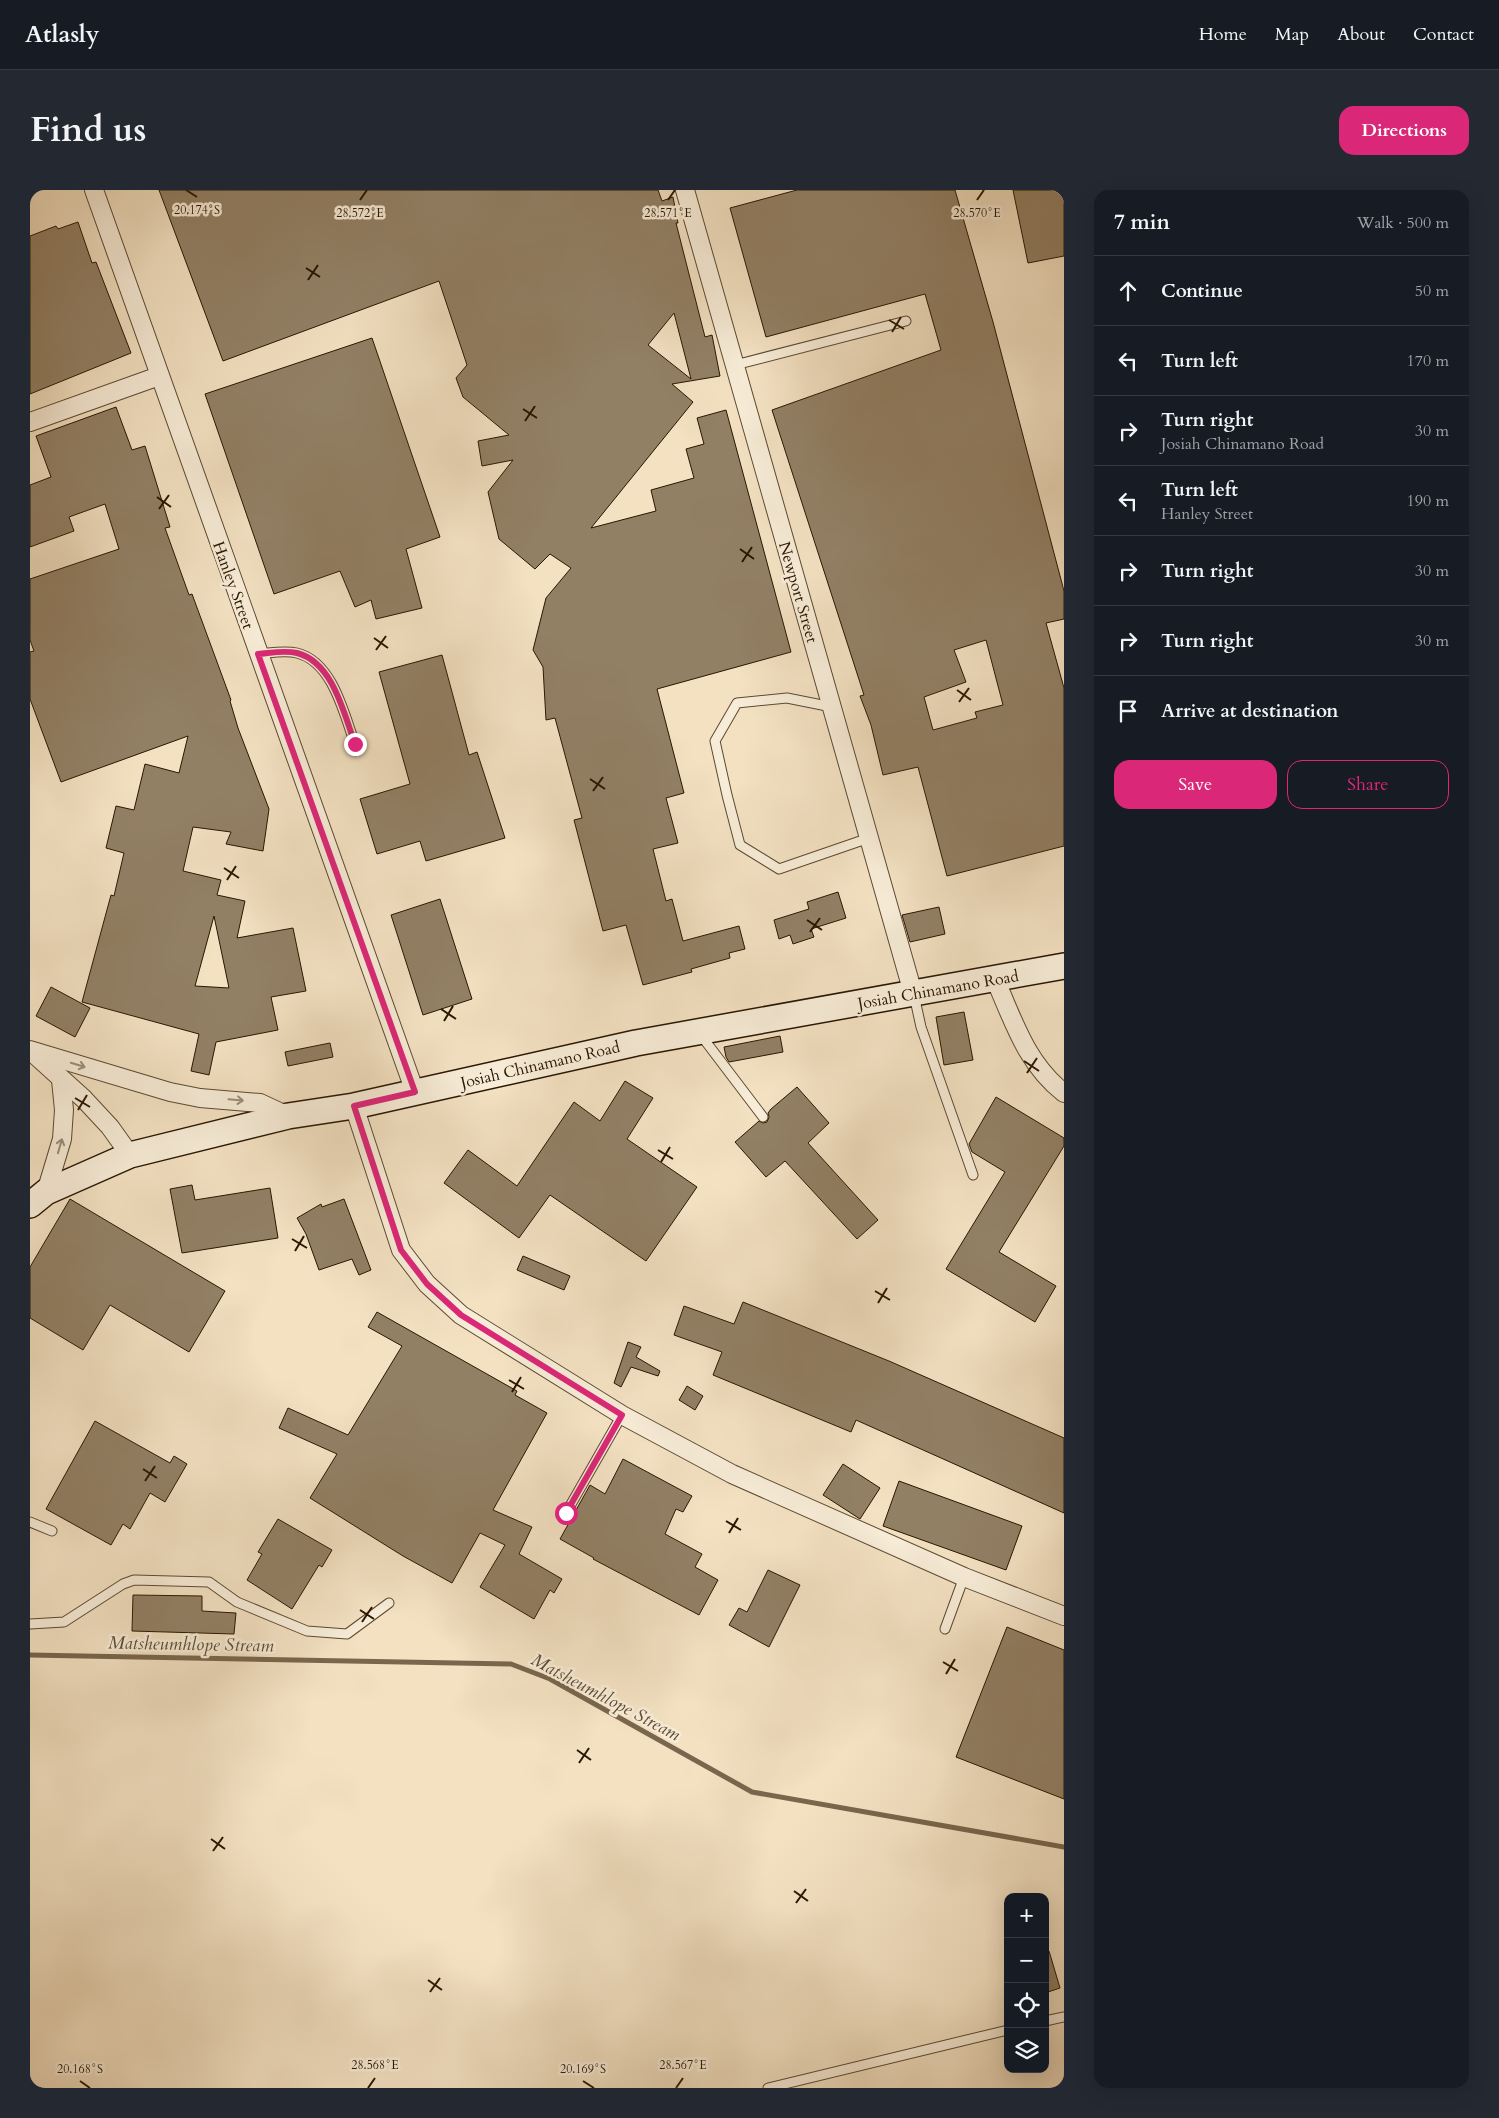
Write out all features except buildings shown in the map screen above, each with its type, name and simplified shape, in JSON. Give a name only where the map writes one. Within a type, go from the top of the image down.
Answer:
[{"type":"street","name":"Hanley Street","points":[[94,190],[415,1092]]},
{"type":"street","name":"Newport Street","points":[[685,190],[913,993]]},
{"type":"street","points":[[30,422],[159,376]]},
{"type":"street","name":"Josiah Chinamano Road","points":[[38,1199],[130,1155],[288,1116],[354,1106],[636,1043],[1064,966]]},
{"type":"street","points":[[995,979],[1028,1054],[1052,1084],[1064,1093]]},
{"type":"street","points":[[30,1051],[84,1099],[110,1127],[130,1155]]},
{"type":"street","points":[[30,1051],[170,1092],[200,1098],[260,1103],[288,1116]]},
{"type":"street","points":[[38,1199],[62,1139],[64,1110],[61,1080]]},
{"type":"street","points":[[354,1106],[401,1250],[427,1284],[461,1315],[622,1415],[732,1474],[964,1577],[1064,1616]]},
{"type":"lane","points":[[735,366],[906,321]]},
{"type":"lane","points":[[258,654],[298,653],[320,667],[336,692],[355,744]]},
{"type":"lane","points":[[832,708],[787,698],[737,703],[715,741],[740,845],[780,869],[869,838]]},
{"type":"lane","points":[[913,993],[921,1027],[973,1175]]},
{"type":"lane","points":[[698,1032],[763,1117]]},
{"type":"lane","points":[[566,1513],[622,1415]]},
{"type":"lane","points":[[30,1522],[52,1531]]},
{"type":"lane","points":[[945,1629],[964,1577]]},
{"type":"lane","points":[[30,1624],[64,1622],[123,1584],[134,1580],[209,1582],[238,1602],[307,1631],[319,1633],[347,1634],[389,1603]]},
{"type":"lane","points":[[1049,2020],[1064,2016]]},
{"type":"lane","points":[[768,2088],[1004,2031]]},
{"type":"waterway","name":"Matsheumhlope Stream","points":[[30,1655],[511,1664],[550,1679],[752,1792],[1064,1847]]},
{"type":"route","points":[[355,744],[336,692],[320,667],[298,653],[258,654],[415,1092],[354,1106],[401,1250],[427,1284],[461,1315],[622,1415],[566,1513]]}]
